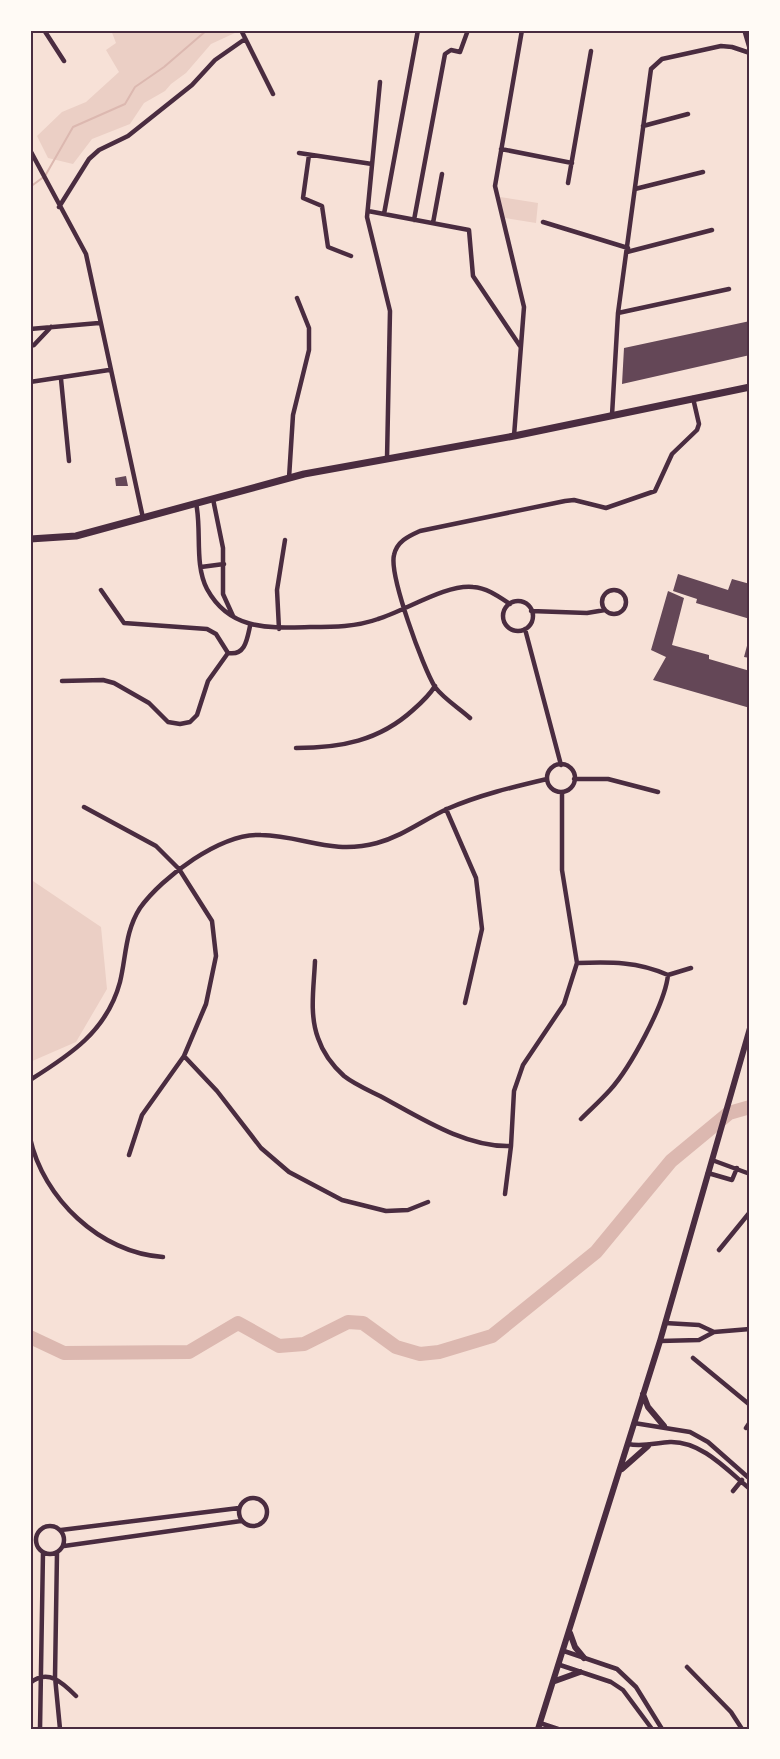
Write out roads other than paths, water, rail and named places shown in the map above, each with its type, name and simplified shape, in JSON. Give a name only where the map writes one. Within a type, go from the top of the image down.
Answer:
[{"type":"main road","points":[[30,539],[76,536],[289,478],[514,436],[750,387]]},
{"type":"street","points":[[44,30],[64,61]]},
{"type":"street","points":[[241,30],[273,94]]},
{"type":"street","points":[[384,214],[418,30]]},
{"type":"street","points":[[414,219],[445,54],[451,51],[460,52],[468,30]]},
{"type":"street","points":[[514,436],[524,307],[495,186],[522,30]]},
{"type":"street","points":[[745,30],[750,47]]},
{"type":"street","points":[[59,207],[89,159],[99,150],[128,136],[192,85],[215,60],[245,39]]},
{"type":"street","points":[[612,415],[618,313],[650,74],[654,64],[662,59],[721,46],[750,53]]},
{"type":"street","points":[[568,183],[591,51]]},
{"type":"street","points":[[380,82],[368,224],[390,314],[387,459]]},
{"type":"street","points":[[643,126],[688,114]]},
{"type":"street","points":[[501,149],[572,163]]},
{"type":"street","points":[[30,150],[86,254],[142,518]]},
{"type":"street","points":[[299,153],[372,164]]},
{"type":"street","points":[[309,155],[303,198],[322,206],[328,247],[351,256]]},
{"type":"street","points":[[635,189],[703,172]]},
{"type":"street","points":[[433,223],[442,174]]},
{"type":"street","points":[[368,211],[467,228],[471,232],[473,276],[520,345]]},
{"type":"street","points":[[543,222],[627,250],[712,230]]},
{"type":"street","points":[[618,313],[729,288]]},
{"type":"street","points":[[289,478],[293,415],[309,350],[309,328],[297,298]]},
{"type":"street","points":[[30,329],[99,323]]},
{"type":"street","points":[[30,346],[34,345],[51,327]]},
{"type":"street","points":[[30,382],[109,370]]},
{"type":"street","points":[[61,379],[69,461]]},
{"type":"street","points":[[470,718],[435,686],[404,610],[393,571],[394,554],[406,537],[420,531],[566,501],[574,500],[606,508],[618,506],[655,491],[672,454],[697,430],[699,417],[693,398]]},
{"type":"street","points":[[213,498],[224,564],[223,594],[234,619]]},
{"type":"street","points":[[196,503],[200,523],[201,567],[206,587],[219,606],[234,619],[250,626],[279,629],[339,627],[377,620],[453,589],[472,586],[489,591],[510,604]]},
{"type":"street","points":[[279,629],[277,590],[285,540]]},
{"type":"street","points":[[201,567],[224,564]]},
{"type":"street","points":[[100,590],[124,623],[207,629],[216,634],[228,653]]},
{"type":"street","points":[[531,611],[587,613],[605,610],[613,615],[622,612],[626,603],[623,595],[615,590],[606,593],[602,601],[605,610]]},
{"type":"street","points":[[522,602],[531,611],[532,619],[525,629],[515,630],[504,621],[504,611],[510,604],[522,602]]},
{"type":"street","points":[[228,653],[238,653],[246,644],[250,626]]},
{"type":"street","points":[[525,629],[561,765],[572,771],[574,779],[569,789],[561,792],[553,790],[547,778],[550,770],[561,765]]},
{"type":"street","points":[[62,681],[103,680],[114,683],[143,699],[168,722],[180,724],[190,722],[197,715],[208,681],[228,653]]},
{"type":"street","points":[[296,748],[331,748],[360,742],[387,730],[416,707],[435,686]]},
{"type":"street","points":[[30,1080],[73,1053],[101,1025],[119,983],[127,937],[140,908],[179,870],[218,844],[240,836],[261,835],[329,848],[353,848],[404,833],[446,809],[497,791],[547,778]]},
{"type":"street","points":[[574,779],[608,779],[658,792]]},
{"type":"street","points":[[505,1194],[514,1091],[523,1065],[564,1004],[577,963],[562,870],[561,792]]},
{"type":"street","points":[[84,807],[156,846],[179,870],[212,921],[216,956],[206,1004],[184,1056],[142,1115],[129,1155]]},
{"type":"street","points":[[446,809],[476,878],[482,929],[465,1003]]},
{"type":"street","points":[[315,961],[312,1002],[318,1038],[330,1062],[346,1078],[464,1138],[498,1147],[511,1146]]},
{"type":"street","points":[[577,963],[621,961],[647,965],[668,975],[691,968]]},
{"type":"street","points":[[581,1119],[612,1088],[642,1040],[666,987],[668,975]]},
{"type":"street","points":[[558,1729],[539,1726],[660,1341],[750,1028]]},
{"type":"street","points":[[184,1056],[217,1091],[261,1148],[290,1172],[342,1200],[386,1211],[408,1210],[428,1202]]},
{"type":"street","points":[[30,1138],[38,1166],[46,1182],[75,1214],[106,1240],[134,1253],[163,1257]]},
{"type":"street","points":[[712,1160],[750,1174]]},
{"type":"street","points":[[708,1173],[732,1180],[736,1168]]},
{"type":"street","points":[[719,1250],[750,1212]]},
{"type":"street","points":[[665,1323],[699,1325],[714,1332]]},
{"type":"street","points":[[660,1341],[699,1340],[714,1332],[750,1329]]},
{"type":"street","points":[[693,1358],[750,1405]]},
{"type":"street","points":[[643,1394],[651,1412],[663,1426]]},
{"type":"street","points":[[746,1428],[750,1422]]},
{"type":"street","points":[[634,1423],[690,1432],[708,1442],[748,1477],[733,1491]]},
{"type":"street","points":[[628,1444],[648,1446],[670,1442],[695,1447],[750,1490]]},
{"type":"street","points":[[619,1472],[648,1446]]},
{"type":"street","points":[[60,1729],[55,1677],[57,1553],[64,1546],[241,1521],[249,1526],[258,1526],[265,1521],[268,1513],[265,1504],[258,1499],[244,1501],[239,1508],[241,1521]]},
{"type":"street","points":[[30,1536],[36,1536],[45,1526],[54,1526],[62,1530],[239,1508]]},
{"type":"street","points":[[62,1530],[65,1538],[64,1546]]},
{"type":"street","points":[[36,1536],[41,1550],[43,1658],[40,1729]]},
{"type":"street","points":[[30,1550],[57,1553]]},
{"type":"street","points":[[570,1633],[575,1647],[584,1658]]},
{"type":"street","points":[[564,1651],[617,1669],[626,1677],[662,1729]]},
{"type":"street","points":[[43,1658],[55,1658]]},
{"type":"street","points":[[560,1665],[611,1682],[623,1690],[652,1729]]},
{"type":"street","points":[[687,1667],[731,1712],[742,1729]]},
{"type":"street","points":[[554,1682],[580,1671]]},
{"type":"street","points":[[30,1683],[42,1676],[55,1677],[76,1696]]},
{"type":"waterway","points":[[30,187],[45,176],[73,127],[125,104],[135,87],[164,67],[207,30]]},
{"type":"waterway","points":[[30,1337],[64,1353],[189,1352],[238,1323],[279,1346],[304,1344],[348,1322],[363,1323],[396,1347],[420,1354],[439,1352],[492,1336],[596,1252],[671,1161],[729,1113],[750,1107]]}]
